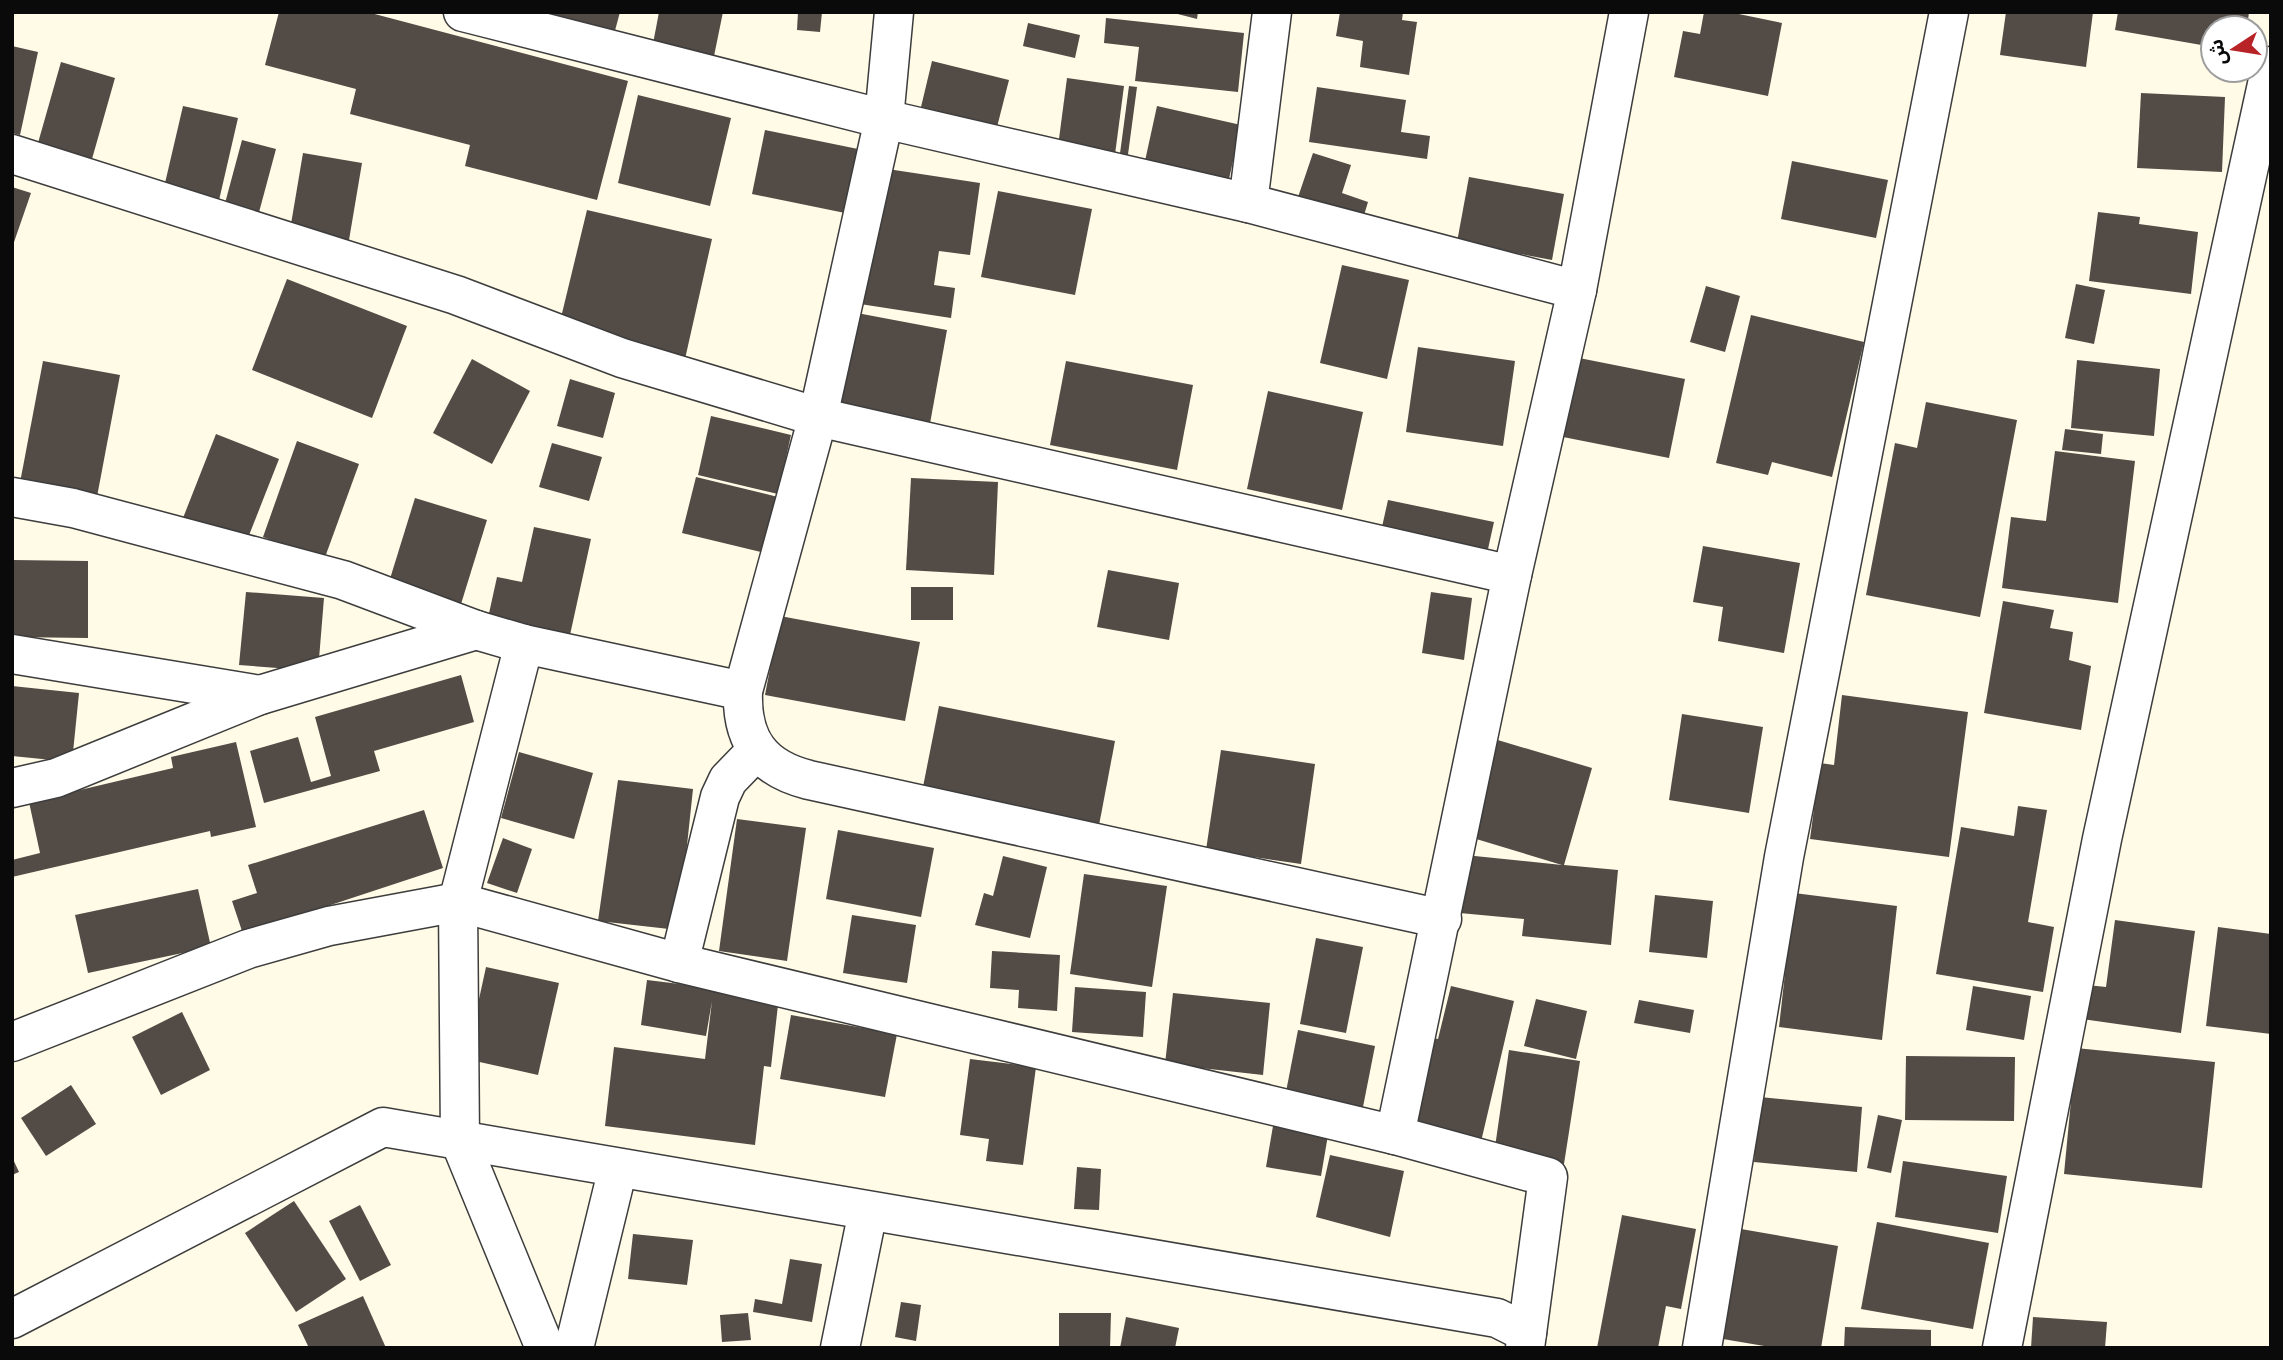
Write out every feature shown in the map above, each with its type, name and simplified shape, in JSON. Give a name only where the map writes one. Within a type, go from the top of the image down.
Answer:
[{"type":"street","points":[[463,12],[884,119],[1248,203],[1577,290]]},
{"type":"street","points":[[894,12],[884,119],[818,417],[743,691],[742,712],[747,732],[757,750],[780,770],[809,780],[1442,919]]},
{"type":"street","points":[[1248,203],[1272,12]]},
{"type":"street","points":[[1395,1135],[1512,575],[1577,290],[1629,12]]},
{"type":"street","points":[[1702,1348],[1784,857],[1949,12]]},
{"type":"street","points":[[2003,1348],[2102,839],[2271,66]]},
{"type":"street","points":[[12,154],[456,295],[622,358],[818,417],[1512,575]]},
{"type":"street","points":[[12,496],[73,508],[342,580],[476,630],[524,644],[743,691]]},
{"type":"street","points":[[12,788],[56,778],[260,695],[476,630]]},
{"type":"street","points":[[524,644],[458,902],[460,1141],[545,1348]]},
{"type":"street","points":[[12,654],[260,695]]},
{"type":"street","points":[[679,963],[719,797],[728,780],[757,750]]},
{"type":"street","points":[[12,1042],[248,949],[329,926],[458,902],[679,963],[1395,1135],[1548,1177],[1526,1340],[1497,1318],[383,1127],[12,1320]]},
{"type":"street","points":[[574,1348],[618,1168]]},
{"type":"street","points":[[840,1348],[868,1211]]},
{"type":"street","points":[[12,1329],[22,1348]]},
{"type":"building","points":[[279,12],[367,12],[628,81],[597,200],[465,166],[470,145],[350,114],[356,89],[265,65]]},
{"type":"building","points":[[529,12],[620,12],[613,38]]},
{"type":"building","points":[[659,12],[723,12],[713,61],[652,49]]},
{"type":"building","points":[[798,12],[822,12],[820,32],[797,30]]},
{"type":"building","points":[[1170,12],[1198,12],[1197,19]]},
{"type":"building","points":[[1340,12],[1403,12],[1402,20],[1417,22],[1409,75],[1360,67],[1363,41],[1336,36]]},
{"type":"building","points":[[1704,12],[1729,12],[1782,23],[1768,96],[1674,77],[1683,31],[1700,34]]},
{"type":"building","points":[[2006,12],[2093,12],[2086,67],[2000,55]]},
{"type":"building","points":[[2118,12],[2249,12],[2199,14],[2199,45],[2115,30]]},
{"type":"building","points":[[1106,18],[1244,33],[1238,92],[1135,81],[1139,47],[1104,43]]},
{"type":"building","points":[[1028,23],[1080,35],[1075,58],[1023,46]]},
{"type":"building","points":[[12,46],[38,52],[20,135],[12,133]]},
{"type":"building","points":[[932,61],[1009,80],[997,127],[921,107]]},
{"type":"building","points":[[61,62],[115,78],[92,159],[38,143]]},
{"type":"building","points":[[1067,78],[1124,86],[1114,162],[1057,154]]},
{"type":"building","points":[[1129,86],[1137,87],[1127,162],[1119,161]]},
{"type":"building","points":[[1317,87],[1406,100],[1401,132],[1430,136],[1427,159],[1309,142]]},
{"type":"building","points":[[2141,93],[2225,97],[2222,172],[2137,168]]},
{"type":"building","points":[[638,95],[731,118],[710,206],[618,183]]},
{"type":"building","points":[[183,106],[238,118],[217,209],[162,196]]},
{"type":"building","points":[[1157,106],[1241,125],[1227,188],[1143,170]]},
{"type":"building","points":[[765,130],[858,149],[845,213],[752,194]]},
{"type":"building","points":[[242,140],[276,149],[258,216],[224,207]]},
{"type":"building","points":[[303,153],[362,163],[349,240],[290,230]]},
{"type":"building","points":[[1313,153],[1351,165],[1342,193],[1368,202],[1361,225],[1296,203]]},
{"type":"building","points":[[1792,161],[1888,180],[1876,238],[1781,219]]},
{"type":"building","points":[[881,168],[980,183],[970,255],[939,251],[934,285],[955,288],[951,318],[860,304]]},
{"type":"building","points":[[1469,177],[1564,194],[1552,260],[1457,242]]},
{"type":"building","points":[[12,187],[31,193],[13,245],[12,245]]},
{"type":"building","points":[[998,191],[1092,209],[1075,295],[981,277]]},
{"type":"building","points":[[587,210],[712,239],[685,359],[558,330]]},
{"type":"building","points":[[2098,212],[2140,217],[2139,224],[2198,232],[2191,294],[2089,281]]},
{"type":"building","points":[[1342,265],[1409,280],[1387,379],[1320,363]]},
{"type":"building","points":[[287,279],[407,326],[372,418],[252,370]]},
{"type":"building","points":[[2076,284],[2105,290],[2094,344],[2065,338]]},
{"type":"building","points":[[1706,286],[1740,296],[1725,352],[1690,342]]},
{"type":"building","points":[[857,313],[947,330],[929,429],[839,412]]},
{"type":"building","points":[[1751,315],[1864,342],[1832,477],[1772,462],[1768,475],[1716,463]]},
{"type":"building","points":[[1418,347],[1515,361],[1503,446],[1406,432]]},
{"type":"building","points":[[1569,356],[1685,379],[1669,458],[1553,435]]},
{"type":"building","points":[[472,359],[530,391],[492,464],[433,433]]},
{"type":"building","points":[[2077,360],[2160,369],[2154,436],[2071,428]]},
{"type":"building","points":[[43,361],[120,375],[96,502],[19,488]]},
{"type":"building","points":[[1066,361],[1193,385],[1177,470],[1050,445]]},
{"type":"building","points":[[570,379],[615,393],[603,438],[557,426]]},
{"type":"building","points":[[1268,391],[1363,412],[1342,510],[1247,489]]},
{"type":"building","points":[[1926,402],[2017,420],[1980,617],[1866,595],[1895,443],[1917,448]]},
{"type":"building","points":[[711,416],[791,435],[778,494],[698,475]]},
{"type":"building","points":[[2065,429],[2103,434],[2101,454],[2062,450]]},
{"type":"building","points":[[216,434],[279,459],[246,543],[183,518]]},
{"type":"building","points":[[297,441],[359,464],[324,560],[263,537]]},
{"type":"building","points":[[552,443],[602,457],[589,501],[539,487]]},
{"type":"building","points":[[2055,451],[2135,461],[2118,603],[2002,588],[2011,517],[2046,521]]},
{"type":"building","points":[[696,477],[778,497],[765,553],[682,533]]},
{"type":"building","points":[[911,478],[998,482],[994,575],[906,570]]},
{"type":"building","points":[[415,498],[487,520],[461,604],[389,582]]},
{"type":"building","points":[[1388,500],[1494,522],[1488,549],[1382,527]]},
{"type":"building","points":[[534,527],[591,539],[570,635],[488,618],[497,577],[522,582]]},
{"type":"building","points":[[1703,546],[1800,563],[1784,653],[1718,641],[1723,607],[1693,602]]},
{"type":"building","points":[[12,560],[88,561],[88,638],[12,637]]},
{"type":"building","points":[[1108,570],[1179,583],[1169,640],[1097,627]]},
{"type":"building","points":[[911,587],[953,587],[953,620],[911,620]]},
{"type":"building","points":[[246,592],[324,598],[318,671],[239,665]]},
{"type":"building","points":[[1431,592],[1472,598],[1464,660],[1422,653]]},
{"type":"building","points":[[2003,601],[2054,610],[2050,628],[2073,632],[2069,660],[2091,666],[2081,730],[1984,713]]},
{"type":"building","points":[[780,616],[920,642],[905,721],[765,695]]},
{"type":"building","points":[[461,675],[474,722],[374,751],[380,771],[264,803],[250,751],[298,737],[311,782],[331,776],[315,717]]},
{"type":"building","points":[[12,686],[79,693],[72,762],[12,756]]},
{"type":"building","points":[[1842,695],[1968,712],[1949,857],[1810,839],[1820,763],[1834,765]]},
{"type":"building","points":[[939,706],[1115,741],[1097,836],[920,802]]},
{"type":"building","points":[[1682,714],[1763,727],[1749,813],[1669,800]]},
{"type":"building","points":[[1491,738],[1592,768],[1564,865],[1618,870],[1611,945],[1522,936],[1524,919],[1449,912],[1465,855],[1562,865],[1463,835]]},
{"type":"building","points":[[236,742],[256,827],[211,837],[210,831],[12,877],[12,860],[40,853],[29,802],[173,768],[171,757]]},
{"type":"building","points":[[1221,750],[1315,764],[1301,864],[1206,850]]},
{"type":"building","points":[[519,752],[593,773],[574,839],[501,818]]},
{"type":"building","points":[[618,780],[693,789],[678,930],[598,921]]},
{"type":"building","points":[[2018,806],[2047,810],[2028,922],[2054,927],[2043,992],[1936,974],[1961,827],[2014,836]]},
{"type":"building","points":[[424,810],[443,868],[243,934],[232,901],[257,893],[248,865]]},
{"type":"building","points":[[737,819],[806,828],[787,961],[719,951]]},
{"type":"building","points":[[838,830],[934,848],[921,917],[826,899]]},
{"type":"building","points":[[503,838],[532,849],[517,893],[487,883]]},
{"type":"building","points":[[1003,856],[1047,867],[1030,938],[975,925],[984,893],[993,896]]},
{"type":"building","points":[[1084,874],[1167,886],[1152,987],[1070,974]]},
{"type":"building","points":[[198,889],[211,947],[88,973],[75,915]]},
{"type":"building","points":[[1794,893],[1897,906],[1882,1040],[1779,1027]]},
{"type":"building","points":[[1655,895],[1713,901],[1707,958],[1649,952]]},
{"type":"building","points":[[852,915],[916,925],[907,983],[843,973]]},
{"type":"building","points":[[2115,920],[2195,931],[2181,1033],[2082,1019],[2087,985],[2106,987]]},
{"type":"building","points":[[2218,927],[2271,934],[2271,1034],[2206,1026]]},
{"type":"building","points":[[1316,938],[1363,947],[1346,1033],[1300,1024]]},
{"type":"building","points":[[992,951],[1060,955],[1057,1011],[1018,1008],[1019,990],[990,988]]},
{"type":"building","points":[[486,967],[559,983],[538,1075],[466,1059]]},
{"type":"building","points":[[647,980],[779,996],[771,1067],[764,1066],[755,1145],[605,1126],[614,1047],[705,1059],[712,1001],[706,1036],[641,1025]]},
{"type":"building","points":[[1451,986],[1514,1001],[1480,1146],[1405,1127],[1426,1036],[1438,1039]]},
{"type":"building","points":[[1973,986],[2031,996],[2024,1040],[1966,1030]]},
{"type":"building","points":[[1075,987],[1146,992],[1143,1037],[1072,1032]]},
{"type":"building","points":[[1173,993],[1270,1003],[1263,1075],[1165,1064]]},
{"type":"building","points":[[1536,999],[1587,1011],[1576,1059],[1524,1046]]},
{"type":"building","points":[[1639,1000],[1694,1010],[1690,1033],[1634,1023]]},
{"type":"building","points":[[182,1012],[210,1070],[161,1095],[132,1037]]},
{"type":"building","points":[[791,1015],[897,1034],[885,1097],[780,1079]]},
{"type":"building","points":[[1298,1030],[1375,1046],[1362,1112],[1285,1097]]},
{"type":"building","points":[[2076,1048],[2215,1062],[2202,1188],[2064,1174]]},
{"type":"building","points":[[1509,1050],[1580,1061],[1564,1164],[1494,1154]]},
{"type":"building","points":[[1906,1056],[2015,1057],[2014,1121],[1905,1120]]},
{"type":"building","points":[[970,1059],[1036,1067],[1023,1165],[986,1161],[989,1139],[960,1135]]},
{"type":"building","points":[[71,1085],[96,1124],[46,1156],[21,1118]]},
{"type":"building","points":[[1760,1097],[1862,1107],[1857,1172],[1754,1162]]},
{"type":"building","points":[[1878,1115],[1902,1120],[1891,1173],[1867,1168]]},
{"type":"building","points":[[1273,1126],[1328,1135],[1321,1176],[1266,1167]]},
{"type":"building","points":[[1330,1155],[1404,1171],[1390,1237],[1316,1217]]},
{"type":"building","points":[[12,1157],[19,1172],[12,1175]]},
{"type":"building","points":[[1903,1161],[2007,1176],[1998,1233],[1895,1217]]},
{"type":"building","points":[[1077,1167],[1101,1169],[1099,1210],[1074,1209]]},
{"type":"building","points":[[294,1201],[346,1279],[296,1312],[245,1233]]},
{"type":"building","points":[[360,1205],[391,1265],[360,1281],[329,1221]]},
{"type":"building","points":[[1622,1215],[1696,1229],[1681,1309],[1666,1306],[1658,1348],[1597,1348]]},
{"type":"building","points":[[1877,1222],[1989,1243],[1973,1329],[1861,1309]]},
{"type":"building","points":[[1741,1229],[1838,1246],[1821,1348],[1776,1348],[1723,1339]]},
{"type":"building","points":[[633,1234],[693,1240],[687,1285],[628,1279]]},
{"type":"building","points":[[790,1259],[822,1264],[812,1322],[753,1312],[755,1299],[782,1304]]},
{"type":"building","points":[[363,1296],[386,1348],[309,1348],[298,1325]]},
{"type":"building","points":[[901,1302],[921,1305],[916,1341],[895,1337]]},
{"type":"building","points":[[748,1313],[751,1340],[722,1342],[720,1315]]},
{"type":"building","points":[[1059,1313],[1111,1313],[1110,1348],[1059,1348]]},
{"type":"building","points":[[1126,1317],[1179,1328],[1175,1348],[1120,1348]]},
{"type":"building","points":[[2033,1317],[2107,1322],[2105,1348],[2031,1348]]},
{"type":"building","points":[[1845,1327],[1931,1330],[1931,1348],[1844,1348]]}]
